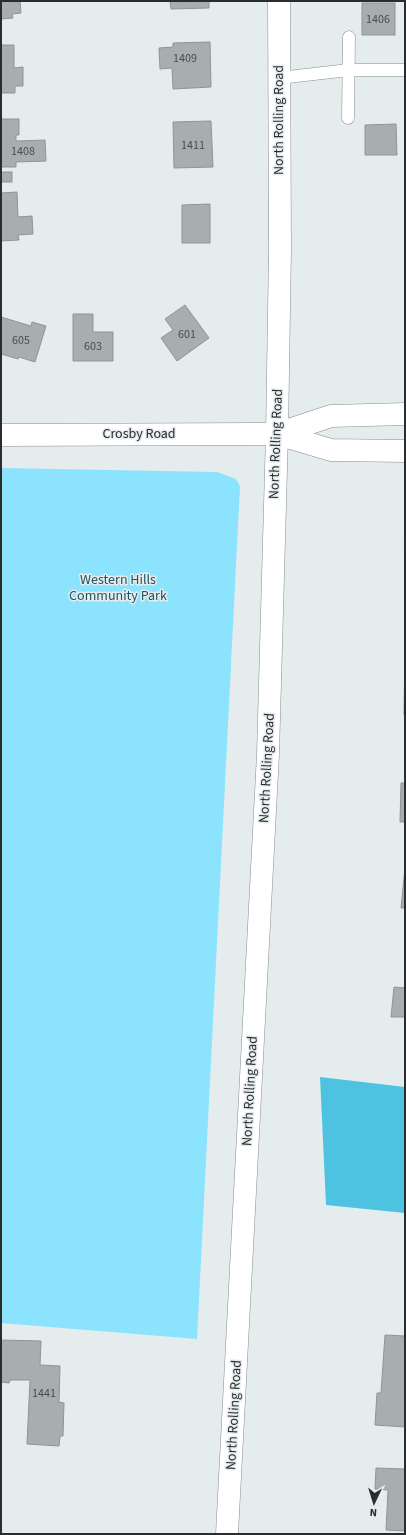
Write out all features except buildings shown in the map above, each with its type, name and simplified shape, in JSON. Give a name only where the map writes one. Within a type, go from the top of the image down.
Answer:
[{"type":"main road","name":"North Rolling Road","points":[[227,1534],[268,754],[277,434],[280,250],[279,1]]},
{"type":"main road","name":"Crosby Road","points":[[277,434],[331,416],[405,414]]},
{"type":"main road","name":"Crosby Road","points":[[1,434],[277,434],[331,450],[405,451]]},
{"type":"lane","points":[[348,118],[349,37]]},
{"type":"lane","points":[[279,78],[349,70],[405,70]]},
{"type":"path","points":[[405,541],[405,547]]},
{"type":"green space","name":"Western Hills Community Park","points":[[1,468],[217,472],[236,479],[240,486],[197,1339],[1,1323]]},
{"type":"shaded area","points":[[320,1077],[405,1087],[405,1213],[326,1205]]}]
